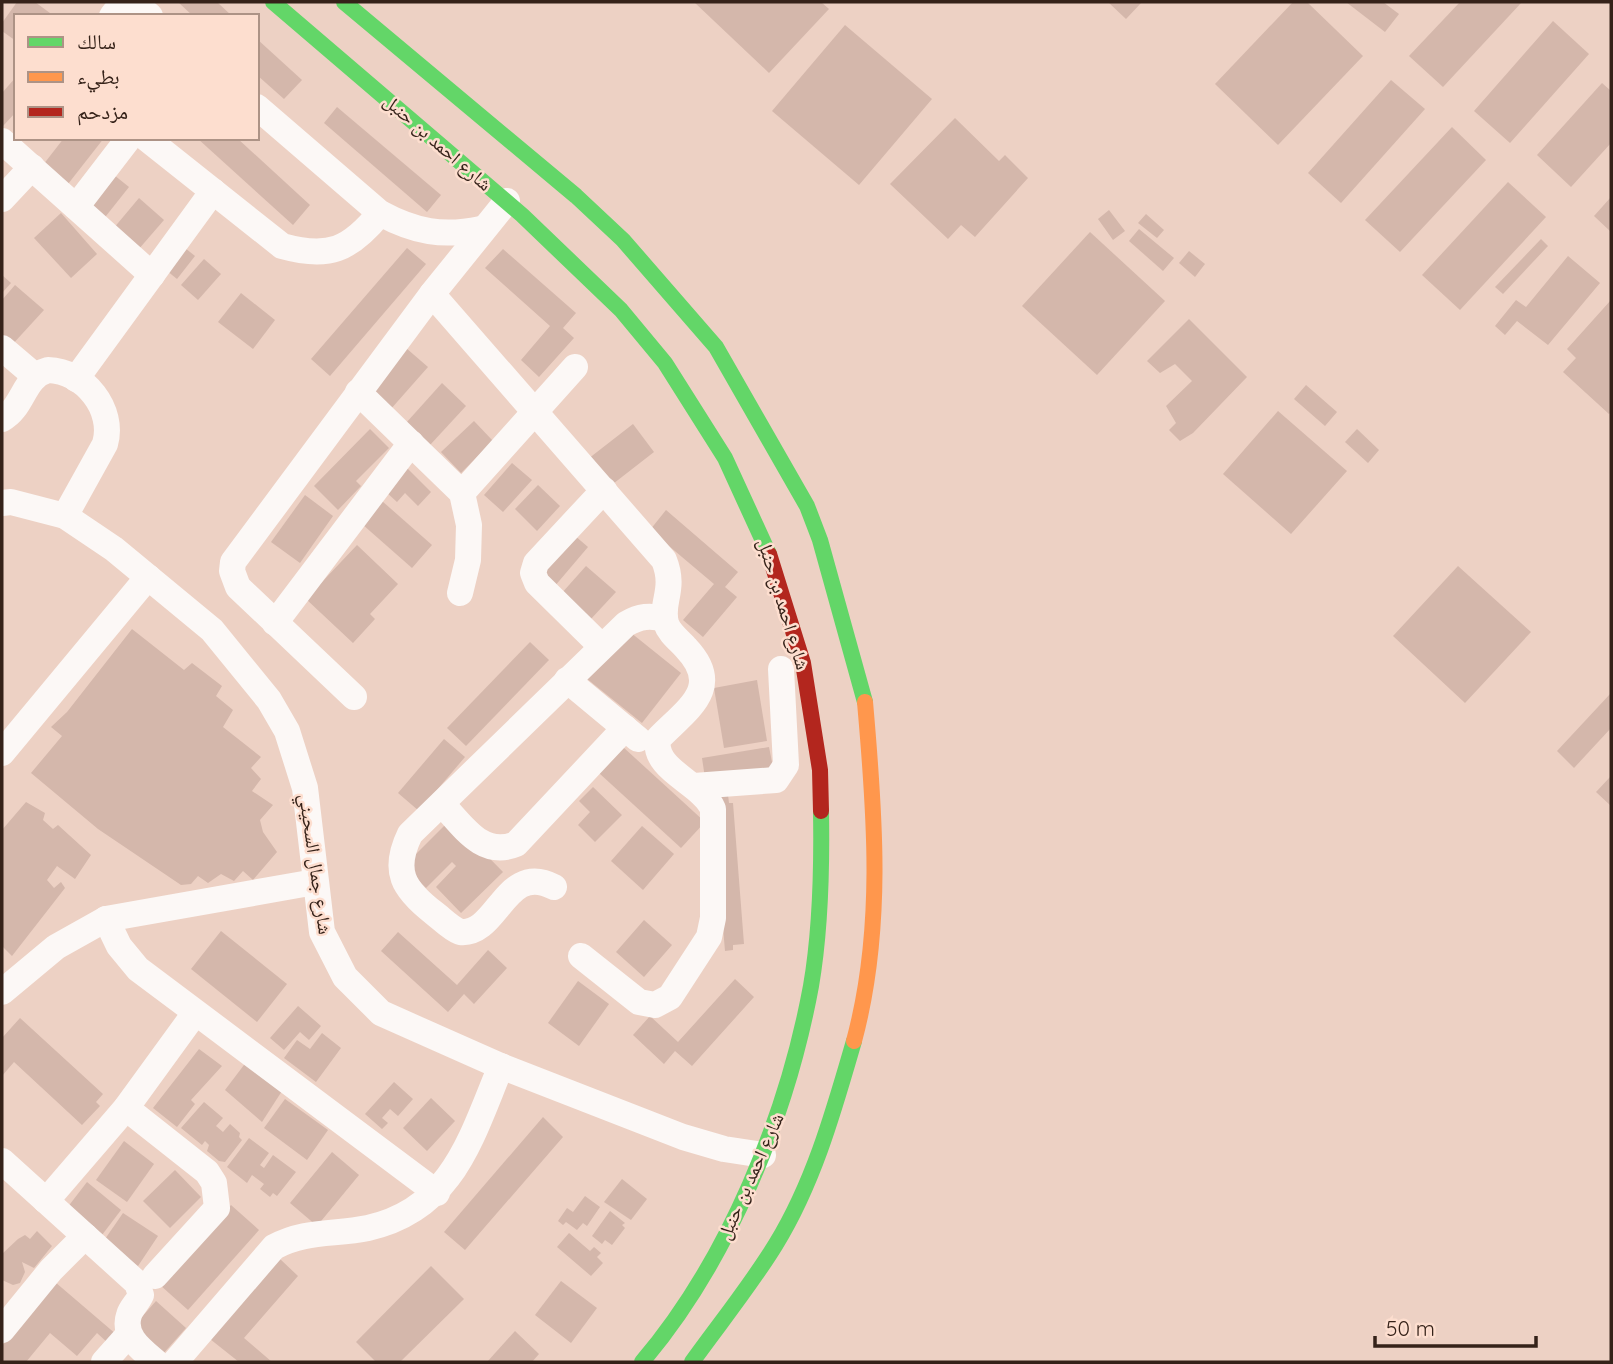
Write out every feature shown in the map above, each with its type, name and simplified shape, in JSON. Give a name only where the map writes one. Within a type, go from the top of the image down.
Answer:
[{"type":"street","points":[[134,2],[148,14]]},
{"type":"street","name":"شارع احمد بن حنبل","points":[[273,2],[507,201],[591,277],[663,361],[724,454],[777,556],[817,732],[824,803],[824,875],[817,960],[793,1070],[763,1155],[697,1288],[642,1362]]},
{"type":"street","points":[[344,2],[576,197],[667,287],[716,347],[807,506],[814,542],[865,699],[876,825],[873,929],[856,1032],[830,1125],[806,1184],[776,1244],[692,1362]]},
{"type":"street","points":[[259,109],[380,213],[404,226],[429,233],[455,234],[481,229]]},
{"type":"street","points":[[76,207],[127,140]]},
{"type":"street","points":[[149,140],[282,246],[309,253],[337,250],[362,236],[380,213]]},
{"type":"street","points":[[10,142],[32,167],[152,275]]},
{"type":"street","points":[[2,199],[32,167]]},
{"type":"street","points":[[76,379],[213,191]]},
{"type":"street","points":[[354,697],[238,587],[232,571],[233,562],[481,229],[507,201]]},
{"type":"street","points":[[432,294],[664,560],[671,588],[665,620],[668,628],[700,665],[704,685],[701,696],[658,739],[657,750],[662,760]]},
{"type":"street","points":[[2,348],[35,376]]},
{"type":"street","points":[[462,493],[575,367]]},
{"type":"street","points":[[2,419],[14,410],[35,376],[56,370],[76,379],[104,408],[108,432],[105,444],[65,516]]},
{"type":"street","points":[[358,392],[462,493],[469,525],[468,560],[460,593]]},
{"type":"street","points":[[275,623],[411,443]]},
{"type":"street","points":[[601,646],[537,583],[533,573],[536,563],[604,490]]},
{"type":"street","name":"شارع جمال السحيني","points":[[2,503],[11,502],[65,516],[114,549],[212,630],[269,700],[287,731],[305,788],[322,932],[345,977],[381,1013],[501,1066],[700,1143]]},
{"type":"street","points":[[2,753],[148,577]]},
{"type":"street","points":[[554,887],[535,881],[516,887],[475,930],[465,933],[455,930],[411,896],[401,865],[403,849],[410,834],[626,624],[638,617],[652,616],[665,620]]},
{"type":"street","points":[[694,786],[776,780],[785,771],[781,669]]},
{"type":"street","points":[[567,680],[694,786],[710,802],[714,816],[713,918],[709,937],[670,997],[663,1002],[646,1005],[582,956]]},
{"type":"street","points":[[442,804],[478,841],[496,849],[516,844],[625,728]]},
{"type":"street","points":[[2,992],[56,947],[106,919],[315,882]]},
{"type":"street","points":[[106,919],[119,946],[138,969],[437,1193]]},
{"type":"street","points":[[46,1201],[126,1108],[195,1013]]},
{"type":"street","points":[[175,1362],[274,1247],[294,1236],[355,1230],[391,1222],[407,1215],[437,1193],[460,1163],[501,1066]]},
{"type":"street","points":[[126,1108],[207,1172],[218,1196],[217,1208],[155,1276]]},
{"type":"street","points":[[700,1143],[763,1155]]},
{"type":"street","points":[[700,1143],[720,1158],[731,1172],[737,1194],[734,1216]]},
{"type":"street","points":[[2,1161],[139,1287],[139,1299],[129,1312],[130,1334],[135,1344],[156,1362]]},
{"type":"street","points":[[2,1330],[51,1270],[85,1236]]},
{"type":"street","points":[[104,1362],[130,1334]]},
{"type":"building","points":[[17,2],[35,2],[51,14],[14,14],[14,40],[2,31],[2,23]]},
{"type":"building","points":[[178,2],[217,2],[230,14],[191,14]]},
{"type":"building","points":[[694,2],[821,2],[829,9],[769,73]]},
{"type":"building","points":[[1108,2],[1142,2],[1126,19]]},
{"type":"building","points":[[1293,2],[1307,2],[1363,56],[1278,145],[1215,84]]},
{"type":"building","points":[[1346,2],[1383,2],[1399,14],[1385,32]]},
{"type":"building","points":[[1460,2],[1522,2],[1443,87],[1409,56]]},
{"type":"building","points":[[1553,21],[1589,54],[1510,143],[1474,111]]},
{"type":"building","points":[[845,25],[932,99],[859,185],[772,111]]},
{"type":"building","points":[[259,41],[302,80],[284,99],[259,77]]},
{"type":"building","points":[[14,79],[14,114],[3,126],[2,93]]},
{"type":"building","points":[[1391,80],[1425,109],[1341,203],[1308,173]]},
{"type":"building","points":[[1602,83],[1611,91],[1611,143],[1571,187],[1537,155]]},
{"type":"building","points":[[337,107],[441,195],[427,212],[324,123]]},
{"type":"building","points":[[955,118],[999,161],[1005,155],[1028,178],[975,237],[961,225],[948,239],[890,184]]},
{"type":"building","points":[[1452,127],[1486,160],[1400,252],[1365,220]]},
{"type":"building","points":[[62,140],[102,140],[68,184],[43,165]]},
{"type":"building","points":[[199,140],[239,140],[310,205],[293,225]]},
{"type":"building","points":[[109,171],[129,187],[102,221],[82,205]]},
{"type":"building","points":[[1508,182],[1546,217],[1460,310],[1422,275]]},
{"type":"building","points":[[1611,197],[1611,232],[1594,216]]},
{"type":"building","points":[[139,198],[164,220],[138,250],[113,229]]},
{"type":"building","points":[[1109,210],[1125,231],[1113,240],[1098,219]]},
{"type":"building","points":[[61,213],[97,254],[71,278],[34,238]]},
{"type":"building","points":[[1146,214],[1164,230],[1157,238],[1138,223]]},
{"type":"building","points":[[1139,229],[1174,258],[1163,271],[1129,241]]},
{"type":"building","points":[[1090,232],[1165,301],[1097,375],[1022,306]]},
{"type":"building","points":[[1541,239],[1548,246],[1503,294],[1495,287]]},
{"type":"building","points":[[180,244],[195,256],[177,279],[161,266]]},
{"type":"building","points":[[407,248],[426,264],[330,376],[311,359]]},
{"type":"building","points":[[503,249],[576,313],[563,328],[574,338],[539,377],[521,360],[550,326],[485,268]]},
{"type":"building","points":[[1189,251],[1205,264],[1195,277],[1179,263]]},
{"type":"building","points":[[1568,256],[1600,283],[1548,345],[1517,321],[1505,335],[1495,326],[1516,300],[1526,307]]},
{"type":"building","points":[[204,259],[221,274],[198,300],[181,285]]},
{"type":"building","points":[[2,275],[11,283],[2,293]]},
{"type":"building","points":[[15,285],[44,310],[11,346],[2,338],[2,300]]},
{"type":"building","points":[[241,293],[275,320],[253,349],[218,322]]},
{"type":"building","points":[[1611,300],[1609,414],[1563,372],[1576,358],[1567,349]]},
{"type":"building","points":[[1189,319],[1247,377],[1193,433],[1180,441],[1169,430],[1176,423],[1166,406],[1192,381],[1175,364],[1160,373],[1147,361]]},
{"type":"building","points":[[406,348],[428,367],[390,410],[368,390]]},
{"type":"building","points":[[442,383],[466,406],[430,445],[406,423]]},
{"type":"building","points":[[1306,385],[1337,412],[1325,426],[1294,399]]},
{"type":"building","points":[[1278,411],[1347,471],[1291,534],[1223,474]]},
{"type":"building","points":[[474,421],[493,441],[461,473],[441,452]]},
{"type":"building","points":[[633,424],[654,452],[609,487],[588,459]]},
{"type":"building","points":[[370,429],[389,448],[356,481],[361,486],[338,510],[314,486]]},
{"type":"building","points":[[1357,429],[1379,450],[1368,463],[1345,442]]},
{"type":"building","points":[[512,463],[532,480],[503,512],[484,495]]},
{"type":"building","points":[[407,468],[431,492],[418,506],[405,493],[397,502],[385,491]]},
{"type":"building","points":[[538,485],[560,506],[537,531],[515,509]]},
{"type":"building","points":[[305,495],[333,516],[300,563],[271,542]]},
{"type":"building","points":[[382,501],[432,545],[412,568],[362,524]]},
{"type":"building","points":[[666,510],[738,572],[725,587],[737,597],[703,637],[683,620],[714,584],[650,530]]},
{"type":"building","points":[[574,535],[588,547],[554,587],[540,574]]},
{"type":"building","points":[[357,545],[398,584],[370,614],[375,619],[353,643],[306,599]]},
{"type":"building","points":[[586,566],[616,592],[590,620],[561,594]]},
{"type":"building","points":[[1458,566],[1531,632],[1465,703],[1393,636]]},
{"type":"building","points":[[625,628],[681,673],[642,723],[586,678]]},
{"type":"building","points":[[132,629],[184,670],[192,663],[222,686],[216,696],[233,710],[223,727],[261,757],[251,768],[261,779],[252,791],[273,805],[260,820],[263,832],[277,852],[253,880],[243,871],[234,881],[221,874],[208,883],[198,876],[191,884],[181,885],[98,829],[31,773],[62,736],[51,727],[67,712]]},
{"type":"building","points":[[530,642],[549,660],[466,746],[447,728]]},
{"type":"building","points":[[757,680],[767,741],[724,748],[714,688]]},
{"type":"building","points":[[1611,693],[1611,728],[1574,768],[1557,751]]},
{"type":"building","points":[[444,739],[465,757],[419,811],[398,793]]},
{"type":"building","points":[[623,747],[705,822],[681,848],[599,773]]},
{"type":"building","points":[[769,747],[773,767],[705,778],[702,758]]},
{"type":"building","points":[[1611,776],[1611,806],[1596,792]]},
{"type":"building","points":[[593,787],[622,815],[595,842],[578,825],[590,812],[579,801]]},
{"type":"building","points":[[728,795],[729,803],[733,803],[744,944],[733,945],[733,950],[725,951],[712,796]]},
{"type":"building","points":[[26,802],[45,813],[43,820],[53,829],[58,825],[91,855],[75,879],[57,866],[47,880],[54,888],[61,882],[65,888],[12,956],[2,946],[2,830]]},
{"type":"building","points":[[451,819],[503,872],[461,913],[436,887],[456,866],[452,862],[426,888],[404,866]]},
{"type":"building","points":[[642,826],[674,854],[643,890],[611,861]]},
{"type":"building","points":[[644,920],[672,945],[644,977],[616,952]]},
{"type":"building","points":[[221,931],[287,984],[257,1022],[191,969]]},
{"type":"building","points":[[398,932],[457,985],[488,950],[507,968],[474,1004],[464,994],[448,1012],[381,951]]},
{"type":"building","points":[[735,979],[754,997],[692,1066],[675,1051],[664,1064],[633,1035],[650,1016],[678,1042]]},
{"type":"building","points":[[578,981],[609,1004],[579,1046],[548,1023]]},
{"type":"building","points":[[298,1006],[321,1026],[309,1040],[300,1032],[284,1050],[270,1038]]},
{"type":"building","points":[[20,1018],[103,1094],[96,1102],[100,1106],[82,1125],[14,1062],[2,1076],[2,1038]]},
{"type":"building","points":[[322,1033],[341,1048],[316,1082],[284,1058],[297,1040],[310,1049]]},
{"type":"building","points":[[199,1049],[222,1066],[191,1100],[195,1104],[177,1127],[153,1108]]},
{"type":"building","points":[[247,1061],[282,1091],[262,1122],[225,1090]]},
{"type":"building","points":[[394,1082],[413,1099],[398,1116],[390,1109],[382,1118],[388,1123],[382,1129],[365,1114]]},
{"type":"building","points":[[431,1098],[455,1121],[427,1151],[403,1128]]},
{"type":"building","points":[[285,1099],[328,1130],[307,1160],[264,1128]]},
{"type":"building","points":[[204,1102],[223,1118],[216,1126],[223,1132],[230,1124],[240,1133],[242,1140],[225,1162],[219,1161],[207,1151],[209,1145],[205,1141],[202,1145],[181,1128]]},
{"type":"building","points":[[543,1117],[563,1137],[465,1250],[444,1232]]},
{"type":"building","points":[[249,1138],[269,1153],[260,1165],[264,1168],[273,1155],[296,1172],[277,1196],[273,1193],[270,1197],[260,1189],[264,1184],[252,1175],[247,1183],[227,1167]]},
{"type":"building","points":[[124,1141],[154,1164],[127,1202],[96,1180]]},
{"type":"building","points":[[332,1152],[359,1175],[317,1226],[290,1203]]},
{"type":"building","points":[[175,1170],[201,1197],[170,1228],[143,1201]]},
{"type":"building","points":[[622,1179],[647,1199],[631,1220],[604,1202]]},
{"type":"building","points":[[87,1182],[121,1210],[102,1235],[67,1208]]},
{"type":"building","points":[[585,1196],[600,1207],[587,1226],[583,1223],[577,1230],[566,1222],[563,1225],[558,1221],[567,1208],[573,1212]]},
{"type":"building","points":[[231,1205],[259,1230],[188,1310],[160,1285]]},
{"type":"building","points":[[610,1211],[625,1223],[622,1225],[625,1228],[612,1245],[605,1240],[602,1244],[592,1236]]},
{"type":"building","points":[[123,1213],[158,1236],[138,1266],[103,1242]]},
{"type":"building","points":[[37,1231],[52,1246],[34,1268],[22,1262],[25,1272],[20,1283],[13,1285],[2,1280],[2,1254],[18,1239],[25,1235],[30,1239]]},
{"type":"building","points":[[569,1233],[590,1251],[594,1247],[601,1253],[597,1257],[603,1263],[591,1276],[557,1247]]},
{"type":"building","points":[[279,1258],[298,1276],[244,1338],[272,1362],[239,1362],[210,1339]]},
{"type":"building","points":[[431,1266],[464,1299],[400,1362],[376,1362],[356,1342]]},
{"type":"building","points":[[561,1281],[597,1308],[571,1343],[535,1315]]},
{"type":"building","points":[[55,1282],[117,1335],[109,1344],[97,1333],[77,1356],[50,1333],[26,1362],[2,1362],[2,1346]]},
{"type":"building","points":[[156,1301],[186,1328],[162,1355],[132,1328]]},
{"type":"building","points":[[515,1331],[539,1354],[532,1362],[487,1362]]},
{"type":"traffic: fast","points":[[273,2],[522,215],[621,310],[665,363],[725,458],[769,554]]},
{"type":"traffic: fast","points":[[344,2],[576,196],[623,240],[716,347],[807,506],[820,540],[865,702]]},
{"type":"traffic: fast","points":[[642,1362],[673,1322],[727,1233],[750,1185],[787,1085],[811,986],[817,942],[821,811]]},
{"type":"traffic: fast","points":[[692,1362],[756,1274],[789,1220],[822,1145],[854,1041]]},
{"type":"traffic: slow","points":[[854,1041],[870,957],[873,915],[874,830],[865,702]]},
{"type":"traffic: jam","points":[[769,554],[803,663],[820,770],[821,811]]}]
